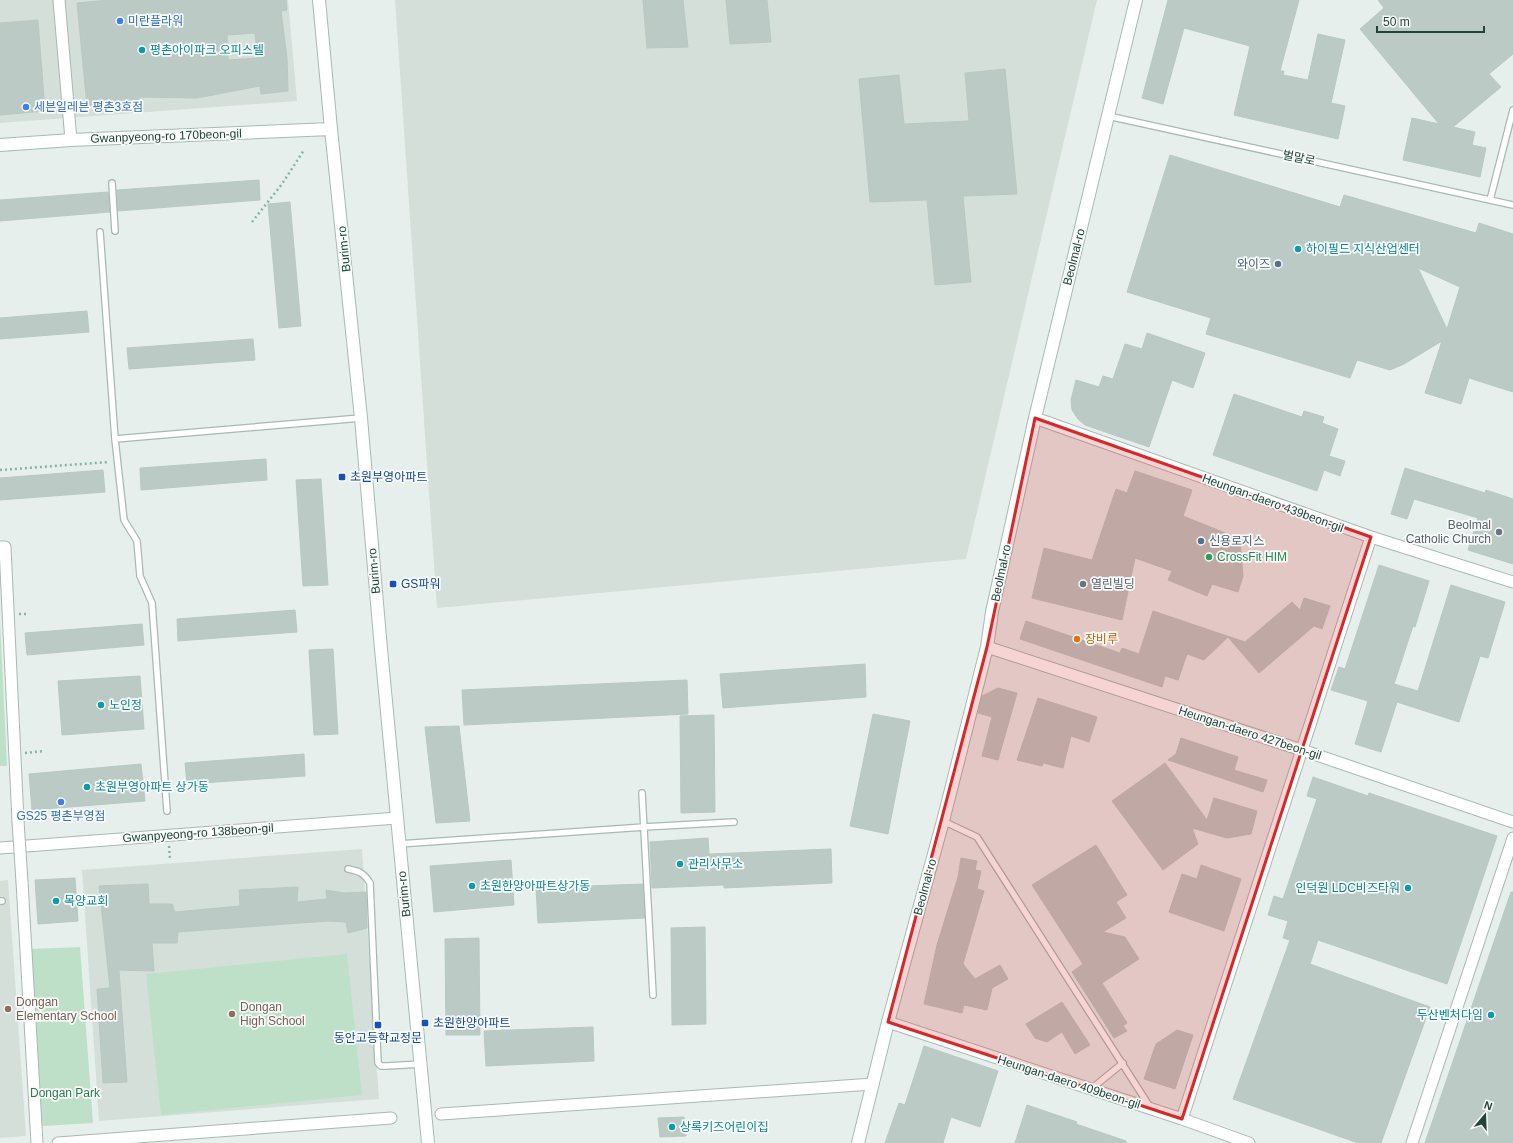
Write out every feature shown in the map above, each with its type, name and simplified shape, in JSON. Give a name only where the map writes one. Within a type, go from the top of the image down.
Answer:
[{"type":"street","points":[[59,0],[71,140]]},
{"type":"street","name":"Burim-ro","points":[[319,0],[361,418],[399,844],[428,1143]]},
{"type":"street","name":"Beolmal-ro","points":[[858,1143],[888,1022],[943,821],[987,647],[992,612],[1035,418],[1136,0]]},
{"type":"street","name":"Gwanpyeong-ro 170beon-gil","points":[[0,145],[71,140],[331,129]]},
{"type":"street","name":"Heungan-daero 439beon-gil","points":[[1035,418],[1371,538],[1513,582]]},
{"type":"street","points":[[1182,1119],[1371,538]]},
{"type":"street","points":[[0,547],[5,547],[18,821],[37,1143]]},
{"type":"street","name":"Heungan-daero 427beon-gil","points":[[987,647],[1302,750],[1513,822]]},
{"type":"street","name":"Gwanpyeong-ro 138beon-gil","points":[[0,848],[397,818]]},
{"type":"street","points":[[1412,1143],[1513,838]]},
{"type":"street","name":"Heungan-daero 409beon-gil","points":[[888,1022],[1182,1119],[1250,1143]]},
{"type":"street","points":[[441,1114],[873,1084]]},
{"type":"street","points":[[58,1143],[390,1118]]},
{"type":"lane","points":[[1490,200],[1513,110]]},
{"type":"lane","name":"벌말로","points":[[1108,116],[1513,205]]},
{"type":"lane","points":[[112,183],[115,231]]},
{"type":"lane","points":[[100,232],[115,439],[124,520],[137,541],[140,576],[152,603],[167,811]]},
{"type":"lane","points":[[115,439],[361,418]]},
{"type":"lane","points":[[642,793],[653,995]]},
{"type":"lane","points":[[943,821],[977,837],[1123,1063],[1151,1109]]},
{"type":"lane","points":[[399,844],[734,822]]},
{"type":"lane","points":[[348,869],[361,872],[370,883],[378,1064],[381,1066],[387,1066],[421,1064]]},
{"type":"lane","points":[[1091,1089],[1123,1063]]},
{"type":"path","points":[[252,222],[282,184],[304,150]]},
{"type":"path","points":[[0,470],[118,462]]},
{"type":"path","points":[[15,754],[44,752]]},
{"type":"highlighted area","points":[[1035,418],[1371,537],[1182,1119],[888,1022],[987,647]]},
{"type":"shaded area","points":[[0,0],[288,0],[297,101],[0,123]]},
{"type":"shaded area","points":[[395,0],[1097,0],[966,559],[437,608]]},
{"type":"shaded area","name":"Dongan High School","points":[[362,849],[379,1099],[99,1121],[82,870]]},
{"type":"shaded area","name":"Dongan Elementary School","points":[[8,880],[26,1136],[0,1138],[0,881]]},
{"type":"green space","points":[[0,620],[7,766],[0,766]]},
{"type":"green space","name":"Dongan Park","points":[[80,947],[93,1123],[42,1126],[31,949]]},
{"type":"green space","points":[[347,954],[362,1095],[161,1115],[146,974]]},
{"type":"building","name":"평촌아이파크 오피스텔","points":[[110,0],[286,0],[287,10],[281,11],[287,58],[288,91],[261,94],[260,86],[197,98],[139,97],[138,104],[87,106],[77,3]],"holes":[[[255,33],[257,58],[228,60],[227,35]]]},
{"type":"building","points":[[643,0],[683,0],[688,47],[647,48]]},
{"type":"building","points":[[726,0],[767,0],[771,42],[730,44]]},
{"type":"building","points":[[1168,0],[1299,0],[1280,71],[1284,71],[1283,75],[1308,80],[1318,34],[1345,40],[1331,103],[1345,106],[1338,139],[1234,115],[1250,46],[1184,28],[1163,104],[1142,98]]},
{"type":"building","points":[[1378,0],[1513,0],[1513,54],[1489,74],[1501,87],[1453,127],[1475,132],[1472,145],[1486,148],[1480,177],[1403,160],[1412,118],[1439,124],[1360,29],[1384,8]]},
{"type":"building","points":[[38,20],[45,111],[0,115],[0,23]]},
{"type":"building","points":[[1005,69],[1017,194],[963,196],[971,282],[935,285],[927,200],[870,202],[859,79],[899,75],[904,124],[969,121],[965,73]]},
{"type":"building","name":"하이필드 지식산업센터","points":[[1170,155],[1340,207],[1344,195],[1476,233],[1479,223],[1513,234],[1513,392],[1469,378],[1461,404],[1425,393],[1442,341],[1404,364],[1390,370],[1357,360],[1350,378],[1206,334],[1211,318],[1127,292]],"holes":[[[1418,268],[1460,287],[1447,329]]]},
{"type":"building","points":[[259,180],[260,200],[118,211],[117,190]]},
{"type":"building","points":[[108,192],[110,212],[0,221],[0,200]]},
{"type":"building","points":[[290,202],[301,326],[279,328],[268,204]]},
{"type":"building","points":[[87,311],[89,332],[0,339],[0,318]]},
{"type":"building","points":[[1147,333],[1205,353],[1193,388],[1172,380],[1149,447],[1085,425],[1078,419],[1072,410],[1071,400],[1076,380],[1099,387],[1103,376],[1113,379],[1125,344],[1142,349]]},
{"type":"building","points":[[253,339],[255,360],[129,369],[127,348]]},
{"type":"building","points":[[1234,394],[1302,417],[1304,411],[1324,417],[1322,423],[1338,429],[1329,456],[1345,461],[1340,476],[1324,470],[1317,491],[1213,455]]},
{"type":"building","points":[[266,459],[267,480],[141,490],[140,468]]},
{"type":"building","points":[[1405,468],[1485,493],[1486,490],[1513,499],[1513,564],[1468,550],[1478,518],[1414,499],[1407,519],[1391,514]]},
{"type":"building","points":[[103,470],[105,492],[0,500],[0,478]]},
{"type":"building","points":[[1135,471],[1192,490],[1183,516],[1240,539],[1243,576],[1238,592],[1212,584],[1207,596],[1168,580],[1172,571],[1135,558],[1122,620],[1032,598],[1044,548],[1092,560],[1116,489],[1127,493]]},
{"type":"building","points":[[321,479],[328,585],[303,586],[296,480]]},
{"type":"building","points":[[1379,565],[1429,581],[1415,627],[1413,626],[1394,684],[1418,691],[1451,585],[1505,602],[1488,658],[1480,656],[1459,722],[1397,702],[1381,752],[1355,744],[1368,701],[1331,690],[1339,667],[1345,669]]},
{"type":"building","points":[[1304,598],[1330,606],[1322,629],[1314,626],[1259,673],[1228,637],[1204,660],[1187,654],[1178,680],[1165,676],[1162,687],[1020,639],[1026,621],[1120,653],[1122,648],[1139,654],[1153,611],[1245,642],[1292,602],[1300,610]]},
{"type":"building","points":[[295,610],[297,632],[178,641],[177,619]]},
{"type":"building","points":[[142,624],[144,645],[27,655],[25,633]]},
{"type":"building","points":[[333,649],[338,734],[314,735],[309,650]]},
{"type":"building","points":[[865,664],[866,697],[723,708],[720,674]]},
{"type":"building","name":"노인정","points":[[140,676],[144,729],[62,735],[58,681]]},
{"type":"building","points":[[687,680],[688,714],[464,725],[462,690]]},
{"type":"building","points":[[998,688],[1017,693],[998,760],[982,756],[992,717],[978,713],[982,696]]},
{"type":"building","points":[[1038,698],[1097,717],[1089,742],[1071,736],[1063,768],[1043,763],[1042,766],[1017,760]]},
{"type":"building","points":[[873,714],[910,721],[888,834],[850,826]]},
{"type":"building","points":[[714,715],[715,812],[681,813],[680,716]]},
{"type":"building","points":[[459,726],[470,821],[436,823],[425,727]]},
{"type":"building","points":[[1181,738],[1238,757],[1234,770],[1267,780],[1263,792],[1168,760],[1176,754]]},
{"type":"building","points":[[304,754],[305,776],[187,784],[185,763]]},
{"type":"building","points":[[1165,763],[1207,820],[1214,798],[1257,811],[1251,834],[1227,838],[1192,828],[1198,844],[1163,870],[1112,801]]},
{"type":"building","name":"초원부영아파트 상가동","points":[[141,764],[145,801],[32,810],[29,774]]},
{"type":"building","points":[[1313,777],[1368,796],[1369,793],[1497,836],[1447,984],[1318,940],[1310,964],[1430,1007],[1381,1143],[1358,1143],[1233,1099],[1290,940],[1283,938],[1288,921],[1268,915],[1274,896],[1283,899],[1317,799],[1307,796]]},
{"type":"building","points":[[708,838],[709,854],[831,849],[832,883],[724,888],[724,885],[652,888],[650,842]]},
{"type":"building","points":[[1096,845],[1127,895],[1116,902],[1126,918],[1103,932],[1125,937],[1139,959],[1102,983],[1127,1023],[1123,1026],[1127,1031],[1114,1038],[1072,972],[1083,964],[1032,885]]},
{"type":"building","points":[[961,858],[977,861],[975,870],[981,871],[977,889],[984,891],[963,964],[975,979],[1000,965],[1008,979],[992,988],[987,1010],[964,1005],[962,1013],[924,1004],[937,945],[958,877]]},
{"type":"building","name":"초원한양아파트상가동","points":[[511,860],[514,905],[434,912],[430,866]]},
{"type":"building","points":[[1201,865],[1241,879],[1224,931],[1169,912],[1182,874],[1197,879]]},
{"type":"building","name":"목양교회","points":[[75,878],[78,921],[38,924],[35,880]]},
{"type":"building","points":[[148,884],[149,904],[172,904],[175,912],[240,906],[239,890],[298,887],[297,902],[327,899],[326,890],[344,893],[366,892],[367,928],[348,933],[346,922],[328,921],[178,932],[177,943],[152,943],[154,971],[119,970],[127,1082],[103,1083],[97,989],[110,988],[99,886]]},
{"type":"building","points":[[643,884],[645,918],[538,923],[536,888]]},
{"type":"building","name":"두산벤처다임","points":[[1511,892],[1513,892],[1513,1143],[1425,1143]]},
{"type":"building","points":[[705,927],[706,1024],[672,1025],[671,928]]},
{"type":"building","points":[[479,938],[480,1035],[446,1035],[445,939]]},
{"type":"building","points":[[1062,1002],[1090,1045],[1075,1054],[1062,1032],[1047,1042],[1035,1038],[1026,1024]]},
{"type":"building","points":[[593,1027],[594,1061],[486,1066],[484,1031]]},
{"type":"building","points":[[1177,1030],[1193,1035],[1175,1089],[1144,1079],[1156,1044]]},
{"type":"building","points":[[924,1046],[998,1071],[980,1127],[951,1117],[943,1143],[885,1143],[899,1103],[905,1105]]},
{"type":"building","points":[[1027,1105],[1077,1122],[1076,1124],[1126,1141],[1126,1143],[1015,1143]]},
{"type":"building","name":"상록키즈어린이집","points":[[684,1117],[686,1136],[660,1137],[658,1118]]},
{"type":"place","name":"미란플라워","points":[[120,21]]},
{"type":"place","name":"평촌아이파크 오피스텔","points":[[142,50]]},
{"type":"place","name":"세븐일레븐 평촌3호점","points":[[26,107]]},
{"type":"place","name":"하이필드 지식산업센터","points":[[1298,249]]},
{"type":"place","name":"와이즈","points":[[1278,264]]},
{"type":"place","name":"초원부영아파트","points":[[342,477]]},
{"type":"place","name":"Beolmal Catholic Church","points":[[1499,532]]},
{"type":"place","name":"신용로지스","points":[[1201,541]]},
{"type":"place","name":"CrossFit HIM","points":[[1209,557]]},
{"type":"place","name":"GS파워","points":[[393,584]]},
{"type":"place","name":"열린빌딩","points":[[1083,584]]},
{"type":"place","name":"장비루","points":[[1077,639]]},
{"type":"place","name":"노인정","points":[[101,705]]},
{"type":"place","name":"초원부영아파트 상가동","points":[[87,787]]},
{"type":"place","name":"GS25 평촌부영점","points":[[61,802]]},
{"type":"place","name":"관리사무소","points":[[680,864]]},
{"type":"place","name":"초원한양아파트상가동","points":[[472,886]]},
{"type":"place","name":"인덕원 LDC비즈타워","points":[[1408,888]]},
{"type":"place","name":"목양교회","points":[[56,901]]},
{"type":"place","name":"Dongan Elementary School","points":[[8,1009]]},
{"type":"place","name":"Dongan High School","points":[[232,1014]]},
{"type":"place","name":"두산벤처다임","points":[[1491,1015]]},
{"type":"place","name":"초원한양아파트","points":[[425,1023]]},
{"type":"place","name":"동안고등학교정문","points":[[378,1025]]},
{"type":"place","name":"상록키즈어린이집","points":[[672,1127]]}]
